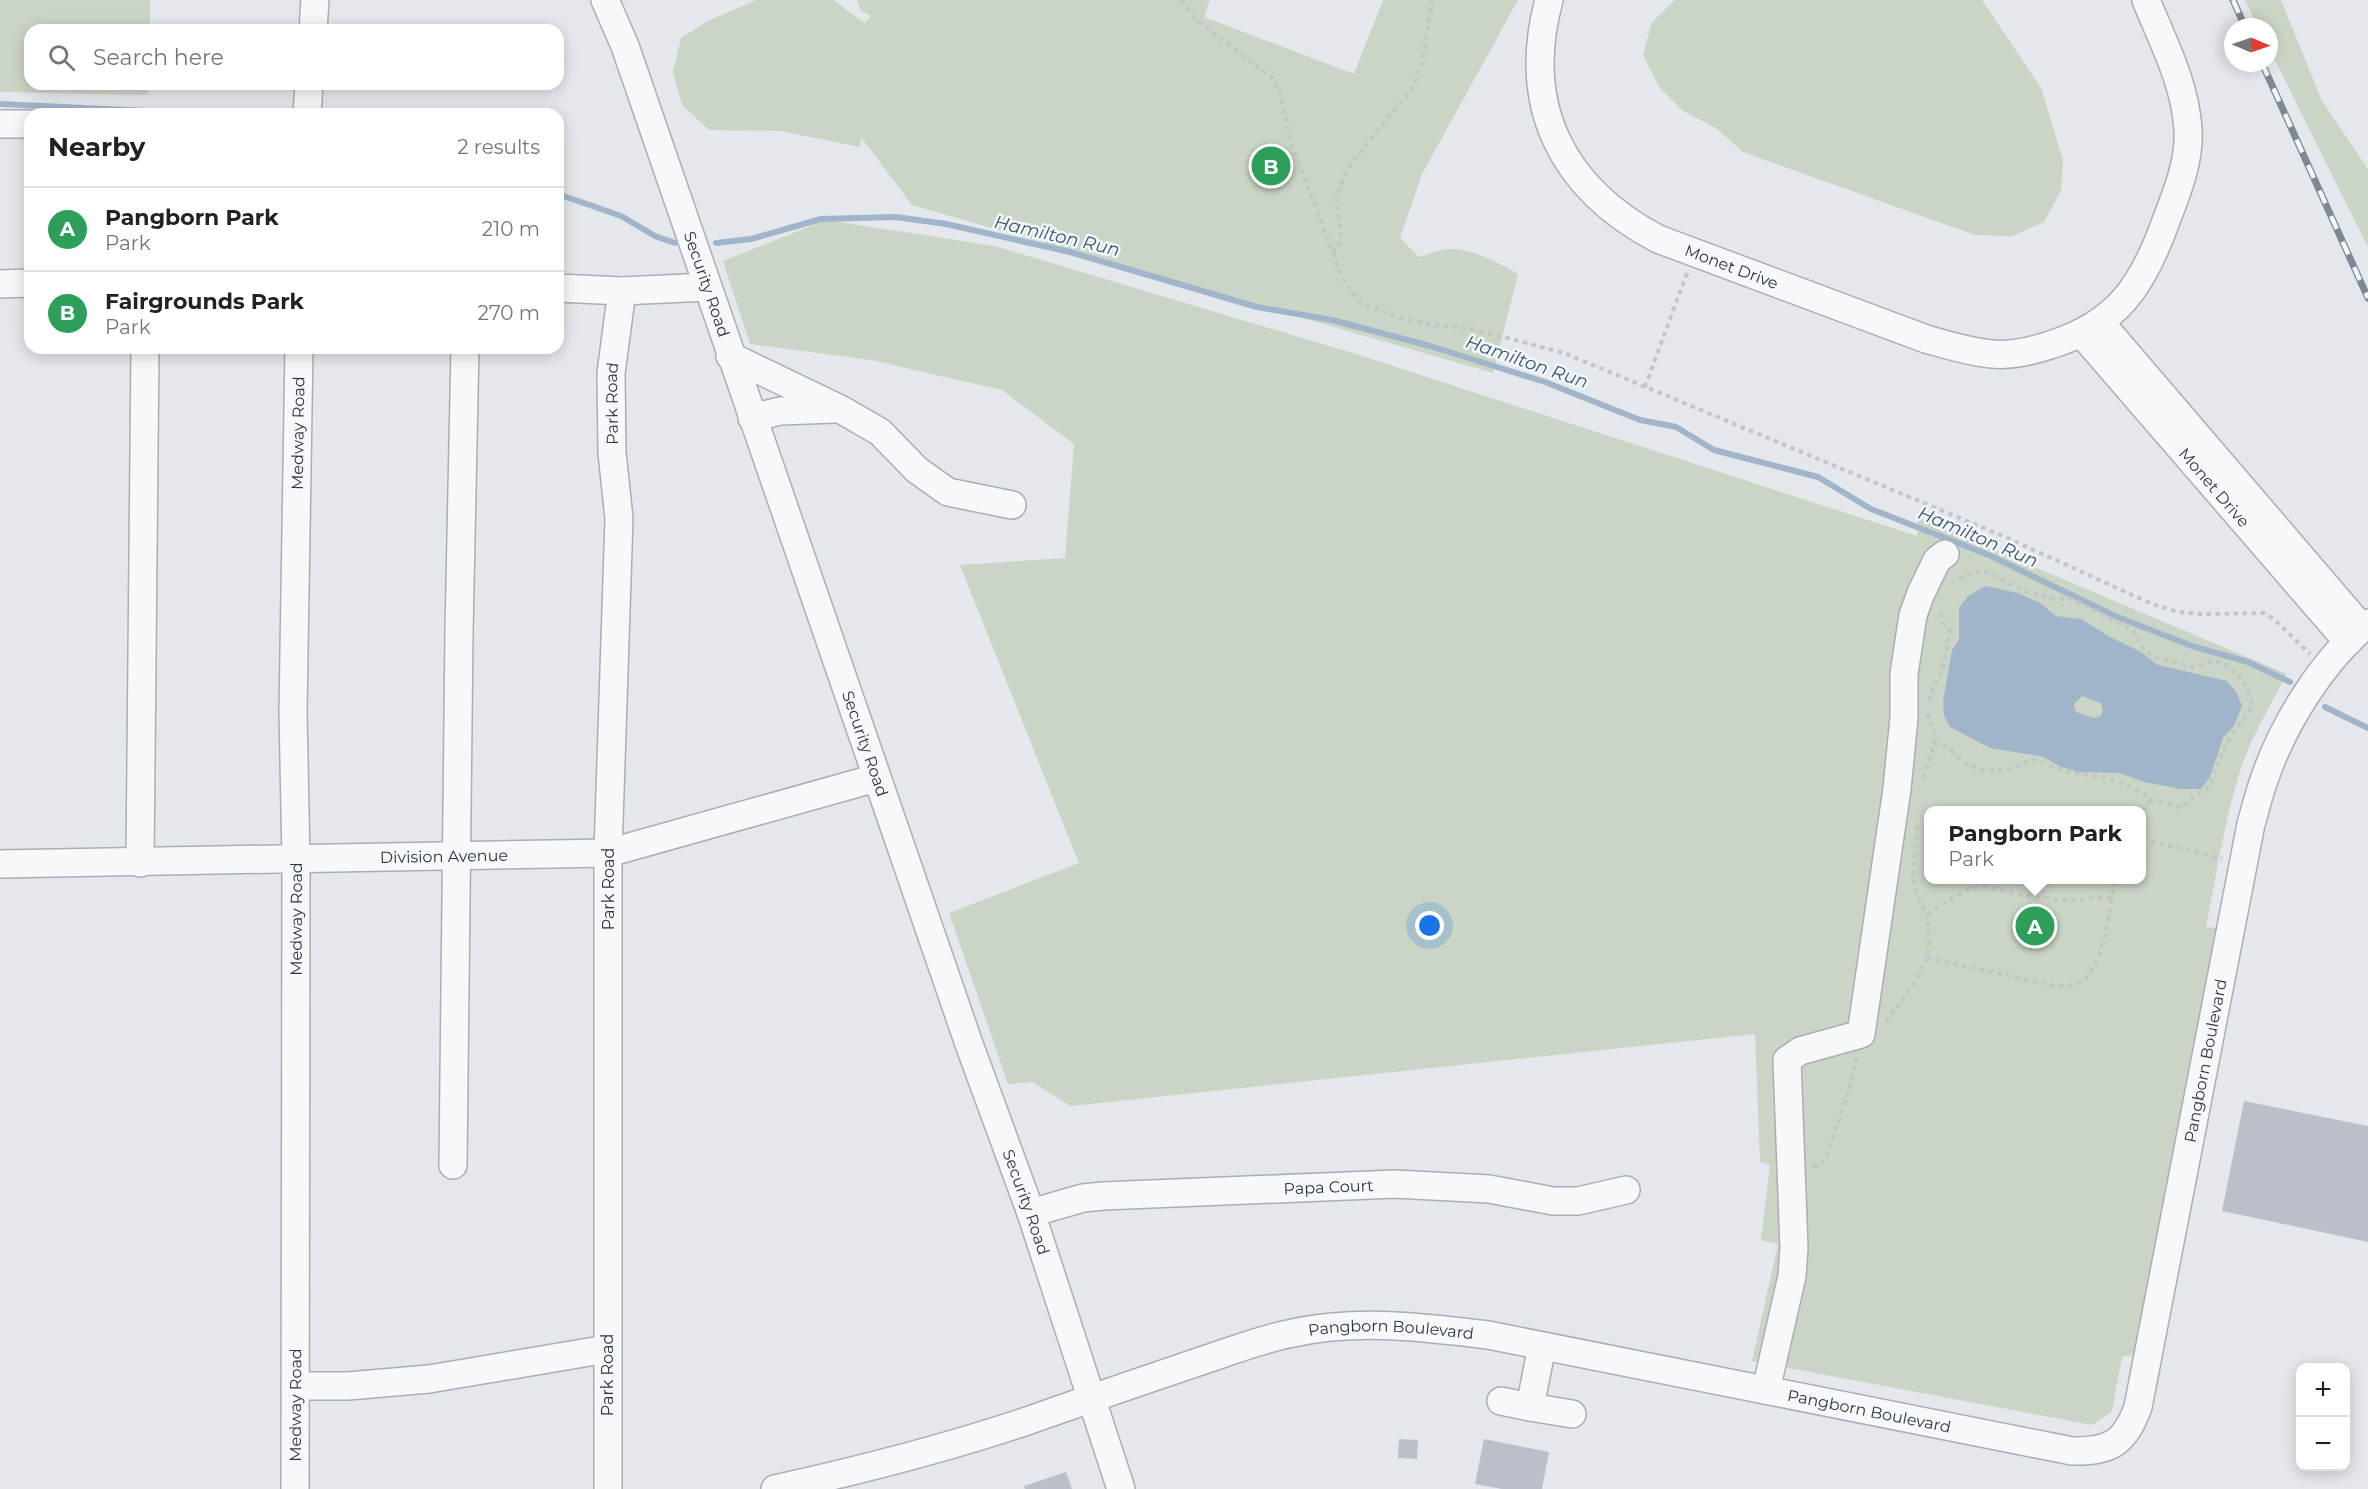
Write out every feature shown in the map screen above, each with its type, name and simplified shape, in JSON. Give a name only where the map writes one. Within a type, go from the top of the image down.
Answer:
[{"type":"street","points":[[313,24],[315,0]]},
{"type":"street","name":"Security Road","points":[[605,0],[625,46],[876,778],[1031,1213],[1121,1489]]},
{"type":"street","name":"Monet Drive","points":[[1549,0],[1543,23],[1540,52],[1542,87],[1548,120],[1563,154],[1580,179],[1602,203],[1628,224],[1694,253],[1926,339],[1965,351],[1995,354],[2030,351],[2091,328],[2139,282],[2154,255],[2180,185],[2188,131],[2185,100],[2177,74],[2146,0]]},
{"type":"street","points":[[308,108],[309,90]]},
{"type":"street","points":[[0,124],[24,124]]},
{"type":"street","points":[[0,284],[24,283]]},
{"type":"street","points":[[564,288],[622,291],[707,287]]},
{"type":"street","name":"Park Road","points":[[608,1489],[608,853],[619,518],[612,453],[611,373],[622,291]]},
{"type":"street","name":"Monet Drive","points":[[2091,328],[2359,631]]},
{"type":"street","points":[[140,863],[146,354]]},
{"type":"street","name":"Medway Road","points":[[295,1489],[296,860],[293,712],[299,354]]},
{"type":"street","points":[[453,1165],[465,354]]},
{"type":"street","points":[[730,356],[842,410],[880,432],[918,470],[942,489],[1012,505]]},
{"type":"street","points":[[752,418],[788,410],[842,410]]},
{"type":"street","points":[[1766,1390],[1792,1276],[1795,1224],[1787,1060],[1800,1051],[1869,1038],[1904,718],[1904,674],[1913,615],[1937,560],[1945,554]]},
{"type":"street","name":"Pangborn Boulevard","points":[[775,1489],[862,1470],[1028,1420],[1248,1345],[1294,1333],[1340,1327],[1382,1325],[1428,1327],[1542,1346],[2072,1451],[2108,1448],[2121,1439],[2131,1426],[2138,1407],[2251,825],[2264,780],[2282,738],[2301,705],[2327,668],[2359,631]]},
{"type":"street","name":"Division Avenue","points":[[0,864],[608,853],[876,778]]},
{"type":"street","name":"Papa Court","points":[[1031,1213],[1083,1198],[1103,1196],[1395,1184],[1489,1189],[1553,1201],[1578,1201],[1626,1190]]},
{"type":"street","points":[[1530,1407],[1542,1346]]},
{"type":"street","points":[[295,1386],[348,1386],[429,1378],[607,1349]]},
{"type":"street","points":[[1501,1401],[1572,1414]]},
{"type":"path","points":[[1182,0],[1196,20],[1272,78],[1280,94],[1292,145],[1342,279],[1361,303],[1403,319],[1433,325],[1469,328],[1564,353],[2002,536],[2152,604],[2178,612],[2201,614],[2264,613],[2276,620],[2327,668]]},
{"type":"path","points":[[1332,253],[1340,241],[1341,229],[1336,200],[1343,178],[1353,161],[1412,90],[1423,60],[1432,0]]},
{"type":"path","points":[[1645,387],[1694,253]]},
{"type":"path","points":[[1957,525],[1960,519]]},
{"type":"path","points":[[1934,744],[1941,743],[1950,747],[1959,758],[1971,766],[2008,770],[2032,759],[2068,772],[2106,778],[2132,787],[2151,799],[2181,808],[2195,795],[2209,787],[2226,743],[2251,708],[2251,699],[2243,681],[2223,663],[2212,661],[2194,667],[2156,658],[2144,650],[2133,630],[2072,598],[2051,599],[2034,594],[2009,585],[1984,571],[1954,579],[1949,587]]},
{"type":"path","points":[[1928,704],[1931,691],[1942,672],[1950,632],[1940,611],[1942,603]]},
{"type":"path","points":[[1921,788],[1925,768],[1936,737],[1930,726],[1928,711]]},
{"type":"path","points":[[2145,806],[2151,799]]},
{"type":"path","points":[[1791,1166],[1817,1166],[1825,1160],[1848,1095],[1855,1063],[1869,1038],[1914,984],[1927,958],[1928,914],[1917,895],[1913,880],[1917,820]]},
{"type":"path","points":[[2146,840],[2225,860]]},
{"type":"path","points":[[1927,958],[2050,985],[2068,986],[2084,981],[2096,963],[2113,884]]},
{"type":"path","points":[[1928,914],[1966,890],[1983,886],[2026,896],[2073,901],[2094,897],[2112,898]]},
{"type":"path","points":[[1855,1063],[1869,1038]]},
{"type":"green space","points":[[0,0],[150,0],[150,24],[24,24],[24,90],[148,90],[148,95],[0,92]]},
{"type":"green space","points":[[756,0],[833,0],[865,23],[871,16],[861,11],[857,0],[1210,0],[1204,17],[1354,74],[1383,0],[1518,0],[1422,174],[1400,238],[1419,257],[1442,250],[1462,250],[1482,256],[1518,274],[1493,373],[912,205],[861,137],[860,147],[780,131],[709,130],[682,105],[673,72],[681,38],[710,20]]},
{"type":"green space","points":[[1675,0],[1982,0],[2041,88],[2063,160],[2061,191],[2044,222],[2012,236],[1975,235],[1743,152],[1716,128],[1683,111],[1659,87],[1643,55],[1652,22]]},
{"type":"green space","points":[[2245,0],[2281,0],[2322,101],[2368,169],[2368,247],[2278,66],[2278,18],[2254,18]]},
{"type":"green space","points":[[826,220],[995,246],[1359,355],[1917,536],[1919,518],[2287,674],[2249,748],[2229,812],[2206,927],[2223,929],[2139,1354],[2122,1357],[2112,1411],[2092,1425],[1752,1361],[1778,1244],[1761,1240],[1770,1165],[1760,1162],[1755,1034],[1071,1106],[1032,1082],[1008,1084],[949,913],[1079,863],[960,565],[1065,558],[1074,444],[1002,390],[871,360],[750,344],[723,261]]},
{"type":"water","points":[[1985,586],[2018,593],[2040,603],[2056,616],[2081,619],[2141,652],[2158,665],[2227,681],[2237,693],[2242,706],[2234,726],[2223,738],[2210,777],[2201,789],[2181,789],[2144,782],[2120,773],[2078,772],[2059,766],[2044,757],[1990,748],[1950,727],[1944,715],[1943,701],[1952,650],[1959,639],[1959,608],[1968,596]],"holes":[[[2082,696],[2100,703],[2103,709],[2101,716],[2094,718],[2076,712],[2074,704]]]},
{"type":"building","points":[[2244,1101],[2368,1126],[2368,1242],[2222,1211]]},
{"type":"building","points":[[1399,1439],[1418,1440],[1417,1459],[1398,1458]]},
{"type":"building","points":[[1484,1439],[1549,1452],[1542,1489],[1502,1489],[1475,1484]]},
{"type":"building","points":[[1066,1472],[1072,1489],[1025,1489],[1024,1486]]},
{"type":"waterway","name":"Hamilton Run","points":[[0,104],[84,108]]},
{"type":"waterway","name":"Hamilton Run","points":[[564,196],[621,216],[655,236],[675,243]]},
{"type":"waterway","name":"Hamilton Run","points":[[716,243],[751,239],[821,219],[896,217],[946,224],[1070,252],[1257,307],[1332,320],[1430,346],[1545,382],[1640,420],[1676,427],[1714,450],[1818,477],[1871,509],[1991,556],[2115,616],[2192,646],[2248,662],[2290,682]]},
{"type":"waterway","name":"Hamilton Run","points":[[2325,707],[2368,728]]},
{"type":"railway","points":[[2233,0],[2241,18]]},
{"type":"railway","points":[[2266,72],[2368,298]]},
{"type":"place","name":"Fairgrounds Park","points":[[1271,166]]},
{"type":"place","name":"Pangborn Park","points":[[2035,926]]}]
